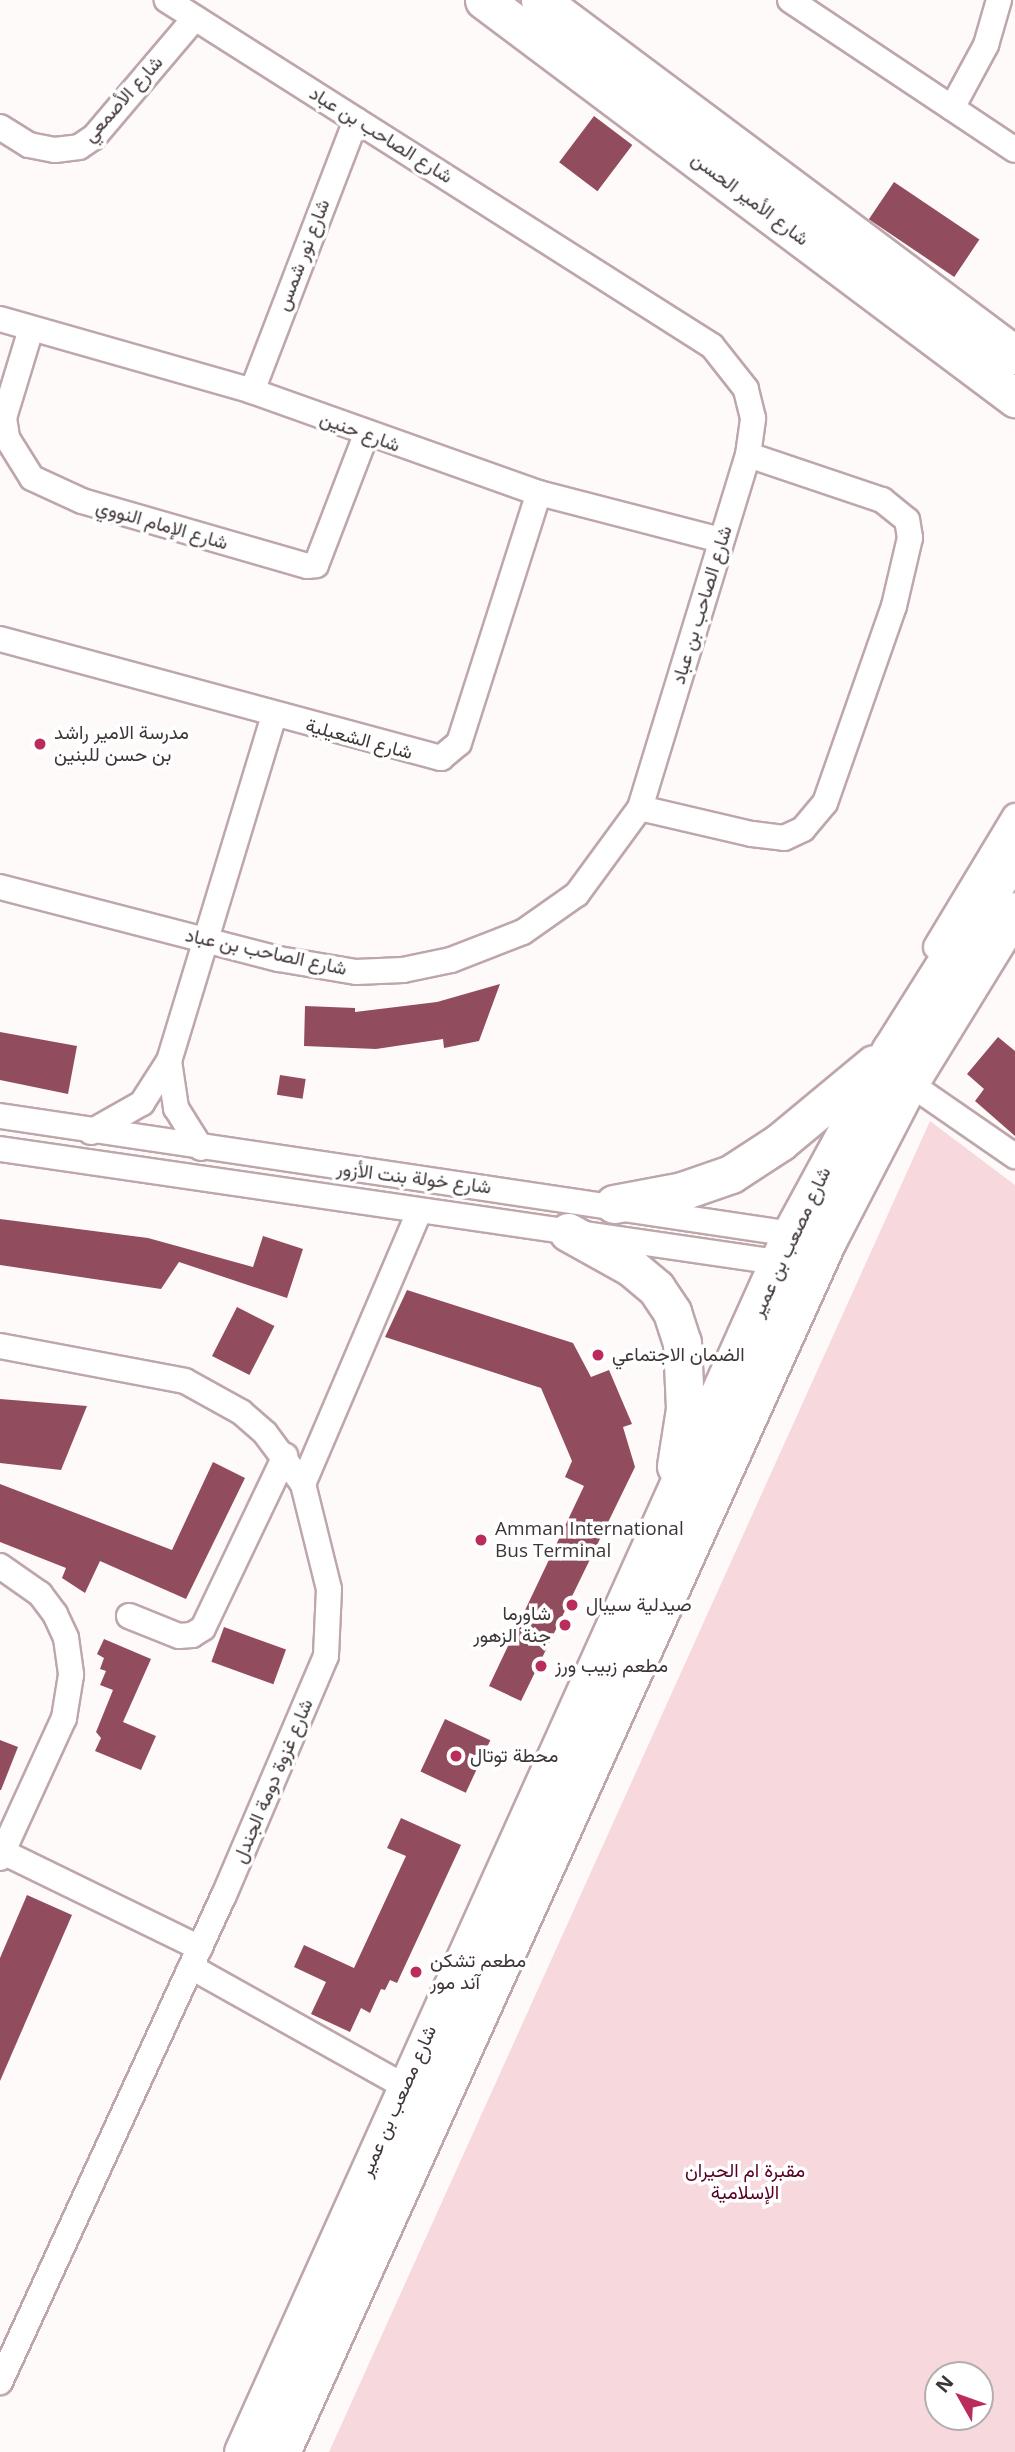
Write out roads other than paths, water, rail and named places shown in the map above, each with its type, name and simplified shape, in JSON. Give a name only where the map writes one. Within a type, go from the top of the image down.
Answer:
[{"type":"highway","name":"شارع الأمير الحسن","points":[[484,0],[1015,398]]},
{"type":"highway","name":"شارع الأمير الحسن","points":[[540,0],[1015,355]]},
{"type":"highway","name":"شارع مصعب بن عمير","points":[[243,2452],[404,2086],[667,1520],[803,1252],[1015,853]]},
{"type":"highway","name":"شارع مصعب بن عمير","points":[[907,1057],[1015,911]]},
{"type":"highway","points":[[614,1204],[682,1191],[731,1174],[907,1057]]},
{"type":"highway","points":[[568,1233],[631,1267],[656,1287],[672,1312],[682,1342],[685,1409],[667,1520]]},
{"type":"highway","name":"شارع مصعب بن عمير","points":[[281,2452],[803,1252]]},
{"type":"street","name":"شارع الصاحب بن عباد","points":[[0,887],[205,941],[356,972],[403,970],[451,960],[523,932],[577,894],[640,808],[748,455],[753,418],[746,389],[712,346],[167,0]]},
{"type":"street","points":[[790,0],[1015,150]]},
{"type":"street","points":[[952,108],[986,45],[999,0]]},
{"type":"street","name":"شارع الأصمعي","points":[[0,127],[29,145],[55,150],[79,147],[94,137],[195,18]]},
{"type":"street","name":"شارع نور شمس","points":[[252,391],[356,120]]},
{"type":"street","name":"شارع حنين","points":[[0,319],[252,391],[366,435],[539,492],[721,540]]},
{"type":"street","name":"شارع الإمام النووي","points":[[31,329],[4,418],[7,438],[32,478],[82,501],[307,566],[316,565],[366,435]]},
{"type":"street","points":[[640,808],[752,835],[784,838],[803,830],[825,803],[894,606],[909,538],[907,520],[882,500],[748,455]]},
{"type":"street","name":"شارع الشعيلية","points":[[0,639],[428,757],[449,755],[470,713],[539,492]]},
{"type":"street","points":[[91,1132],[142,1103],[169,1061],[274,716]]},
{"type":"street","name":"شارع مصعب بن عمير","points":[[907,1057],[940,937],[1015,816]]},
{"type":"street","name":"شارع مصعب بن عمير","points":[[907,1057],[954,1034],[1015,943]]},
{"type":"street","points":[[907,1057],[1015,1156]]},
{"type":"street","points":[[169,1061],[176,1108],[201,1148]]},
{"type":"street","name":"شارع خولة بنت الأزور","points":[[0,1116],[201,1148],[614,1204],[803,1252]]},
{"type":"street","name":"شارع خولة بنت الأزور","points":[[0,1149],[568,1233],[803,1252]]},
{"type":"street","points":[[303,1483],[419,1212]]},
{"type":"street","name":"شارع غزوة دومة الجندل","points":[[0,1346],[185,1381],[241,1412],[285,1456],[303,1483],[329,1589],[326,1656],[196,1958],[0,2382]]},
{"type":"street","points":[[130,1616],[179,1636],[203,1628],[285,1456]]},
{"type":"street","points":[[0,1566],[40,1594],[55,1614],[66,1638],[71,1675],[64,1718],[1,1855],[196,1958],[404,2086]]},
{"type":"place","name":"مدرسة الامير راشد بن حسن للبنين","points":[[40,744]]},
{"type":"place","name":"الضمان الاجتماعي","points":[[598,1355]]},
{"type":"place","name":"Amman International Bus Terminal","points":[[481,1540]]},
{"type":"place","name":"صيدلية سيبال","points":[[572,1605]]},
{"type":"place","name":"شاورما جنة الزهور","points":[[565,1625]]},
{"type":"place","name":"مطعم زبيب ورز","points":[[541,1666]]},
{"type":"place","name":"محطة توتال","points":[[456,1756]]},
{"type":"place","name":"مطعم تشكن آند مور","points":[[416,1972]]},
{"type":"park label","name":"مقبرة ام الحيران الإسلامية","points":[[745,2182]]}]
